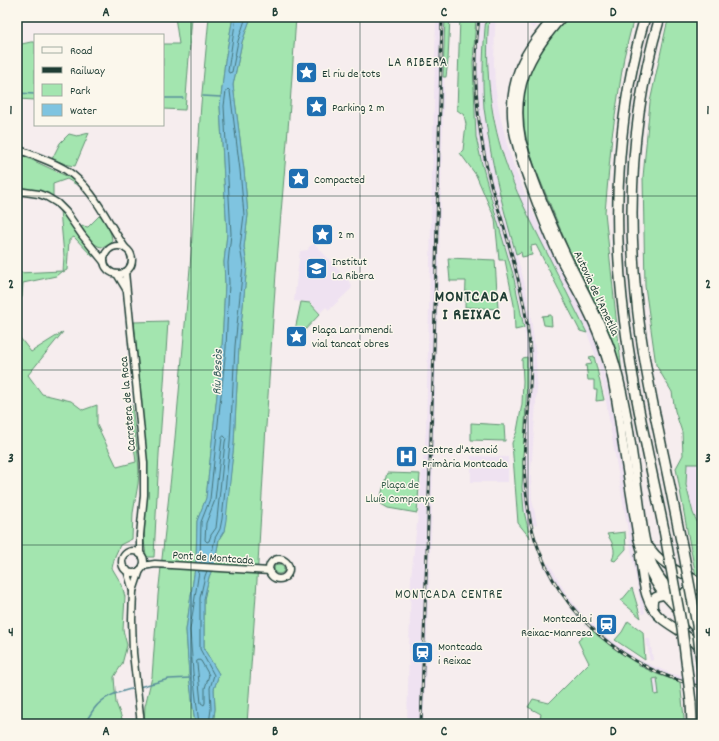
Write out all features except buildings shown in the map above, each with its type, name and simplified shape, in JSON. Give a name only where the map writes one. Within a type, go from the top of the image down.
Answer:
[{"type":"highway","name":"Autovia de l'Ametlla","points":[[554,17],[529,48],[520,67],[512,101],[512,125],[514,136],[521,161],[546,226],[560,258],[595,325],[603,349],[614,387],[642,540],[656,571],[670,591],[702,625]]},
{"type":"highway","name":"Autovia de l'Ametlla","points":[[562,17],[532,56],[524,75],[518,105],[519,128],[524,149],[547,213],[565,254],[601,324],[611,351],[620,383],[643,556],[661,590],[702,635]]},
{"type":"highway","points":[[645,17],[635,56],[625,112],[619,182],[618,244],[622,298],[630,362],[682,628],[691,702],[692,724]]},
{"type":"highway","points":[[660,17],[648,65],[639,112],[632,182],[632,243],[636,296],[646,367],[697,625],[702,669]]},
{"type":"highway","points":[[642,540],[657,557],[680,572],[693,578],[702,586]]},
{"type":"highway","points":[[642,540],[644,585],[648,600],[661,618],[693,641],[702,652]]},
{"type":"highway","points":[[684,605],[682,598],[686,591],[695,589],[702,591]]},
{"type":"highway","points":[[653,608],[652,602],[655,597],[665,595]]},
{"type":"street","points":[[17,149],[65,169],[76,178],[90,193],[117,236],[130,253],[132,262],[130,268],[121,274],[112,273],[66,212],[57,203],[39,194],[17,191]]},
{"type":"street","points":[[115,247],[117,236]]},
{"type":"street","points":[[104,262],[104,258],[111,248],[122,247],[126,249]]},
{"type":"street","points":[[94,248],[107,253]]},
{"type":"street","name":"Carretera de la Roca","points":[[125,272],[144,463],[144,495],[140,535],[142,556]]},
{"type":"street","points":[[117,274],[127,292]]},
{"type":"street","name":"Carretera de la Roca","points":[[131,551],[140,535]]},
{"type":"street","points":[[133,591],[123,565],[123,559],[126,554],[131,551],[137,552],[155,564]]},
{"type":"street","points":[[140,724],[132,619],[133,591],[141,568],[142,556]]},
{"type":"street","points":[[126,570],[133,572],[155,564]]},
{"type":"street","name":"Pont de Montcada","points":[[155,564],[266,571]]},
{"type":"shaded area","points":[[436,17],[446,17],[432,508],[425,691],[423,724],[407,724],[411,577],[426,431]]},
{"type":"shaded area","points":[[476,17],[486,17],[483,51],[484,110],[497,184],[524,281],[530,310],[536,357],[537,388],[531,472],[532,499],[537,524],[528,527],[524,511],[522,487],[527,382],[526,342],[520,303],[513,274],[497,220],[476,137],[473,63]]},
{"type":"shaded area","points":[[489,17],[496,17],[494,64],[495,85],[499,111],[514,167],[533,213],[591,329],[603,368],[610,397],[645,613],[642,614],[603,384],[595,354],[587,333],[525,211],[504,157],[497,132],[488,80],[487,49]]},
{"type":"shaded area","points":[[516,17],[545,17],[534,28]]},
{"type":"shaded area","name":"Institut La Ribera","points":[[314,243],[352,285],[351,289],[329,310],[326,307],[320,313],[311,303],[294,301],[300,251],[308,250]]},
{"type":"shaded area","points":[[471,456],[508,457],[508,482],[471,482]]},
{"type":"shaded area","points":[[687,464],[702,464],[702,524],[698,524],[693,513],[686,485]]},
{"type":"shaded area","points":[[549,563],[563,588],[578,609],[606,636],[642,661],[670,673],[702,682],[702,689],[657,674],[637,664],[638,663],[593,632],[572,610],[555,585],[543,566]]},
{"type":"shaded area","points":[[646,639],[650,639],[653,660],[650,661]]},
{"type":"shaded area","points":[[657,678],[659,694],[655,695],[653,679]]},
{"type":"green space","points":[[175,17],[192,17],[185,110],[164,109],[164,44],[179,44]]},
{"type":"green space","points":[[209,17],[233,17],[225,61],[220,106],[227,234],[224,262],[225,283],[222,348],[206,499],[197,521],[196,561],[186,630],[189,674],[195,724],[144,724],[145,706],[152,677],[158,595],[174,449],[190,268],[201,104]]},
{"type":"green space","points":[[251,17],[296,17],[276,273],[247,724],[213,724],[215,709],[214,689],[219,674],[204,649],[204,599],[209,577],[215,562],[219,539],[224,531],[234,443],[239,346],[247,265],[244,247],[248,215],[233,85],[242,42]]},
{"type":"green space","points":[[445,17],[450,17],[448,60],[446,77],[443,77]]},
{"type":"green space","points":[[460,17],[476,17],[473,63],[476,137],[497,220],[513,274],[524,328],[515,330],[514,305],[505,260],[499,260],[495,219],[476,175],[460,153],[463,150],[466,124],[464,115],[457,110]]},
{"type":"green space","points":[[486,17],[489,17],[489,88],[495,123],[504,158],[523,204],[587,333],[580,331],[536,245],[531,246],[532,255],[522,257],[521,252],[516,254],[490,150],[484,111],[483,62]]},
{"type":"green space","points":[[568,17],[634,17],[624,57],[612,136],[605,212],[622,374],[589,289],[568,248],[538,175],[529,150],[524,127],[523,100],[528,76],[537,53]]},
{"type":"green space","points":[[669,17],[702,17],[702,46],[698,53],[702,57],[702,464],[687,464],[686,485],[693,513],[698,524],[702,524],[702,569],[696,576],[676,468],[683,455],[682,432],[675,411],[672,392],[656,365],[645,286],[643,177],[650,102]]},
{"type":"green space","points":[[34,42],[34,100],[17,99],[17,45]]},
{"type":"green space","points":[[89,133],[75,166],[52,159],[60,143],[69,134],[77,136]]},
{"type":"green space","points":[[17,153],[75,180],[77,185],[67,179],[53,184],[53,196],[32,190],[17,188]]},
{"type":"green space","points":[[60,210],[93,252],[93,257],[74,237],[69,240],[67,270],[63,272],[64,256]]},
{"type":"green space","points":[[100,215],[112,238],[112,242],[107,246],[102,247],[94,244],[81,227],[88,227]]},
{"type":"green space","points":[[448,258],[495,260],[498,309],[465,307],[466,281],[450,281]]},
{"type":"green space","points":[[62,271],[56,276],[23,283],[22,297],[17,303],[17,273]]},
{"type":"green space","points":[[301,302],[310,303],[320,314],[301,334],[295,330]]},
{"type":"green space","points":[[551,315],[552,326],[544,325],[542,316]]},
{"type":"green space","points":[[168,321],[154,557],[148,557],[146,555],[144,541],[147,464],[134,322]]},
{"type":"green space","points":[[63,332],[28,375],[42,394],[71,401],[83,410],[97,405],[97,425],[117,467],[136,462],[129,406],[132,405],[139,472],[133,513],[132,539],[120,545],[112,568],[122,585],[125,597],[123,630],[127,645],[122,664],[114,677],[116,703],[124,724],[17,724],[17,334],[31,352]]},
{"type":"green space","points":[[594,356],[604,400],[596,401],[597,390],[594,390],[594,380],[588,380],[586,365],[592,364],[589,357]]},
{"type":"green space","points":[[527,357],[522,487],[524,511],[530,538],[518,523],[512,443],[517,431],[522,404],[522,360],[523,358]]},
{"type":"green space","points":[[471,423],[504,425],[505,441],[471,440]]},
{"type":"green space","name":"Plaça de Lluís Companys","points":[[387,473],[420,474],[417,513],[388,508],[381,504],[381,496]]},
{"type":"green space","points":[[625,532],[626,549],[615,561],[612,560],[614,549],[607,534]]},
{"type":"green space","points":[[279,564],[284,569],[279,574],[274,569]]},
{"type":"green space","points":[[632,588],[641,618],[621,601]]},
{"type":"green space","points":[[628,621],[643,632],[645,660],[615,640],[622,632]]},
{"type":"green space","points":[[591,629],[613,647],[638,663],[638,665],[657,674],[680,682],[684,724],[539,724],[541,714],[528,707],[533,699],[549,703],[589,663],[578,641]],"holes":[[[657,678],[659,694],[655,695],[653,679]]]},
{"type":"water","points":[[233,17],[251,17],[242,42],[233,85],[248,215],[244,247],[247,265],[239,346],[234,443],[226,520],[224,531],[219,539],[215,562],[209,577],[204,599],[204,649],[219,674],[214,689],[215,709],[213,724],[195,724],[189,674],[186,630],[196,561],[197,521],[206,498],[222,348],[225,283],[224,262],[227,234],[220,106],[225,61]]},
{"type":"waterway","points":[[17,93],[34,94]]},
{"type":"waterway","points":[[203,96],[221,97]]},
{"type":"waterway","points":[[164,98],[183,98]]},
{"type":"waterway","points":[[139,687],[169,679],[190,678]]},
{"type":"waterway","points":[[83,724],[98,704],[107,697],[135,688]]},
{"type":"railway","points":[[421,724],[434,349],[442,17]]},
{"type":"railway","points":[[479,17],[476,79],[482,141],[491,186],[508,239],[519,284],[529,336],[531,376],[524,463],[527,501],[535,539],[546,566],[561,592],[599,635],[622,652],[647,667],[674,679],[702,687]]},
{"type":"place","name":"El riu de tots","points":[[306,73]]},
{"type":"place","name":"Parking 2 m","points":[[316,107]]},
{"type":"place","name":"Compacted","points":[[299,179]]},
{"type":"place","name":"2 m","points":[[322,234]]},
{"type":"place","name":"Institut La Ribera","points":[[317,268]]},
{"type":"place","name":"Plaça Larramendi. vial tancat obres","points":[[296,336]]},
{"type":"place","name":"Centre d'Atenció Primària Montcada","points":[[407,456]]},
{"type":"place","name":"Montcada i Reixac-Manresa","points":[[607,625]]},
{"type":"place","name":"Montcada i Reixac","points":[[422,653]]},
{"type":"district","name":"LA RIBERA","points":[[418,61]]},
{"type":"district","name":"MONTCADA I REIXAC","points":[[472,304]]},
{"type":"district","name":"MONTCADA CENTRE","points":[[449,593]]},
{"type":"water label","name":"Riu Besòs","points":[[216,372]]}]
